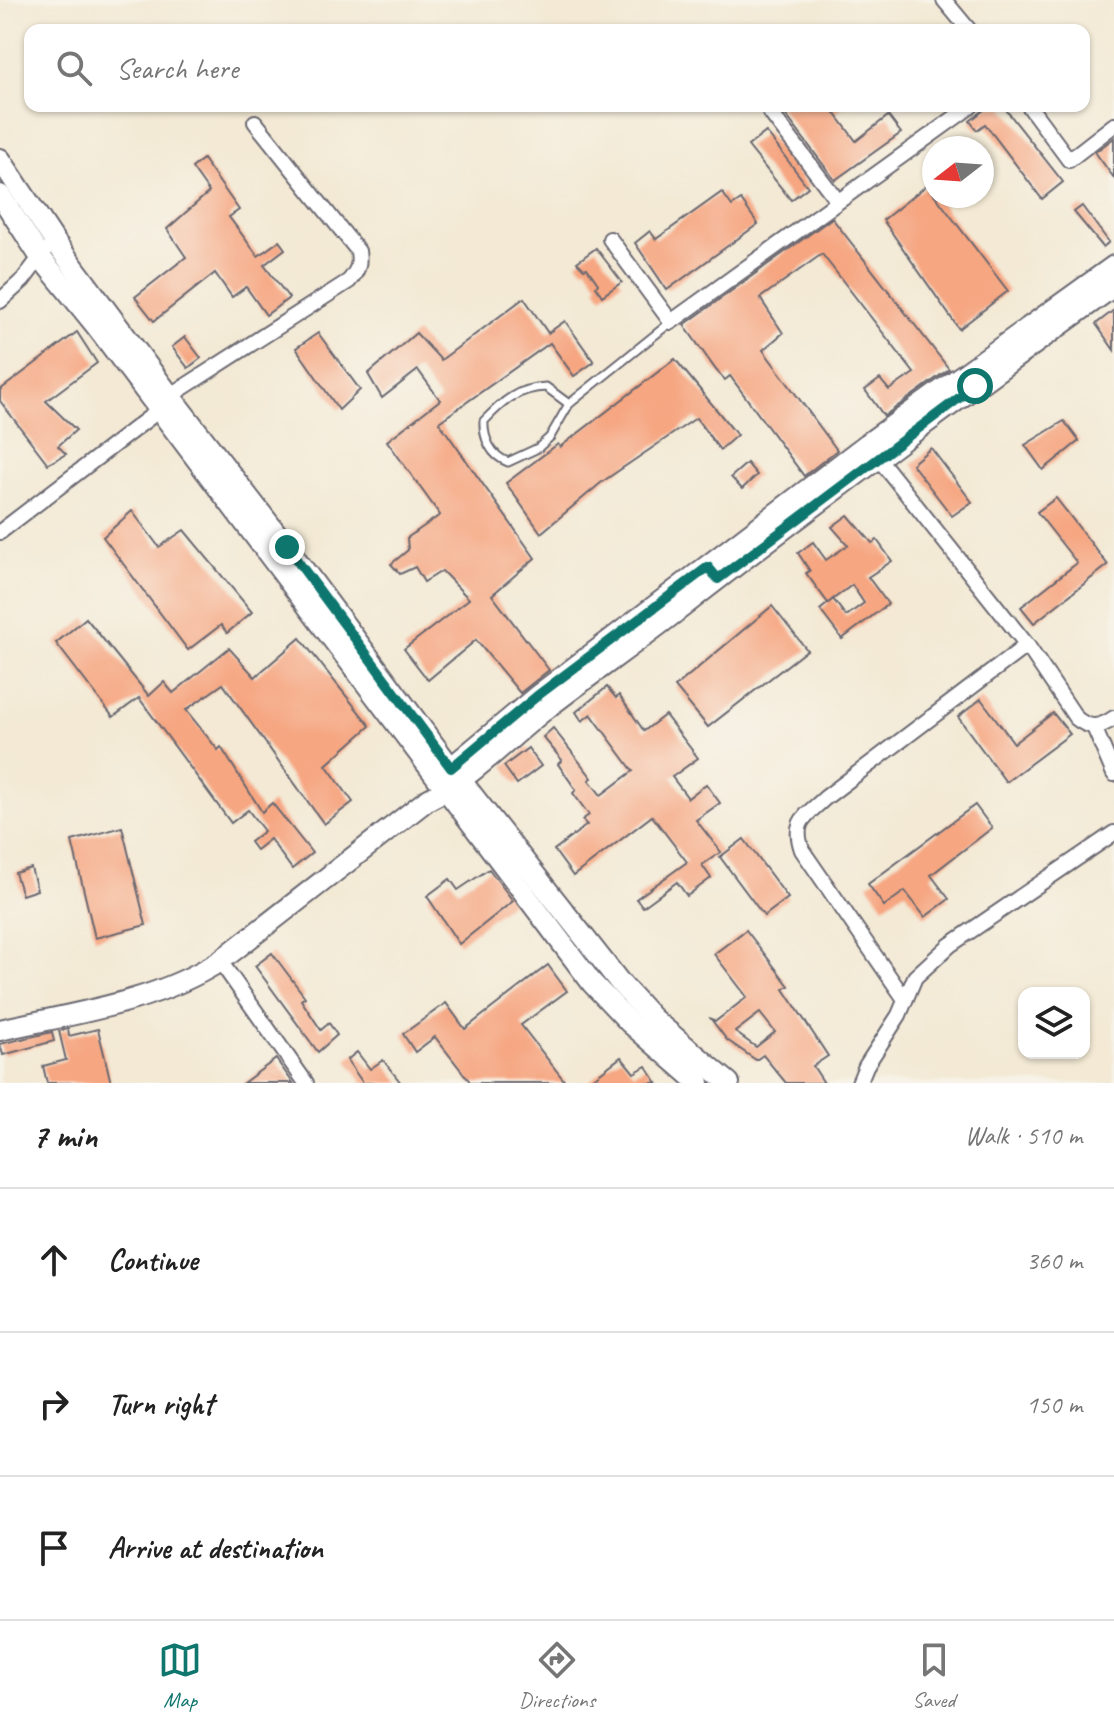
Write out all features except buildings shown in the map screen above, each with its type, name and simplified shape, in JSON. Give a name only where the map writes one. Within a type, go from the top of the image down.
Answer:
[{"type":"street","points":[[944,0],[964,24]]},
{"type":"street","points":[[770,112],[837,200]]},
{"type":"street","points":[[610,239],[671,322],[962,112]]},
{"type":"street","points":[[1033,112],[1069,160],[1114,125]]},
{"type":"street","points":[[0,532],[164,404],[349,281],[358,270],[358,251],[255,122]]},
{"type":"street","points":[[0,159],[164,404]]},
{"type":"street","points":[[0,195],[41,258],[97,327],[287,547],[592,983],[630,1023],[699,1083]]},
{"type":"street","points":[[0,301],[23,280],[53,239]]},
{"type":"street","points":[[0,1030],[163,990],[191,979],[220,961],[427,800],[542,702],[970,380],[1114,266]]},
{"type":"street","points":[[970,380],[1114,286]]},
{"type":"street","points":[[873,452],[1027,645],[1076,718],[1084,725],[1094,727],[1114,718]]},
{"type":"street","points":[[904,998],[802,850],[796,834],[800,821],[825,798],[1027,645]]},
{"type":"street","points":[[1094,727],[1114,774]]},
{"type":"street","points":[[449,779],[653,1019],[729,1083]]},
{"type":"street","points":[[859,1083],[866,1066],[899,1015],[915,977],[950,945],[1114,833]]},
{"type":"street","points":[[220,961],[306,1083]]},
{"type":"lane","points":[[569,404],[546,387],[520,392],[503,401],[484,421],[487,441],[503,461],[522,457],[550,437],[569,404],[671,322]]},
{"type":"route","points":[[287,547],[451,768],[537,696],[708,567],[718,579],[975,386]]}]
